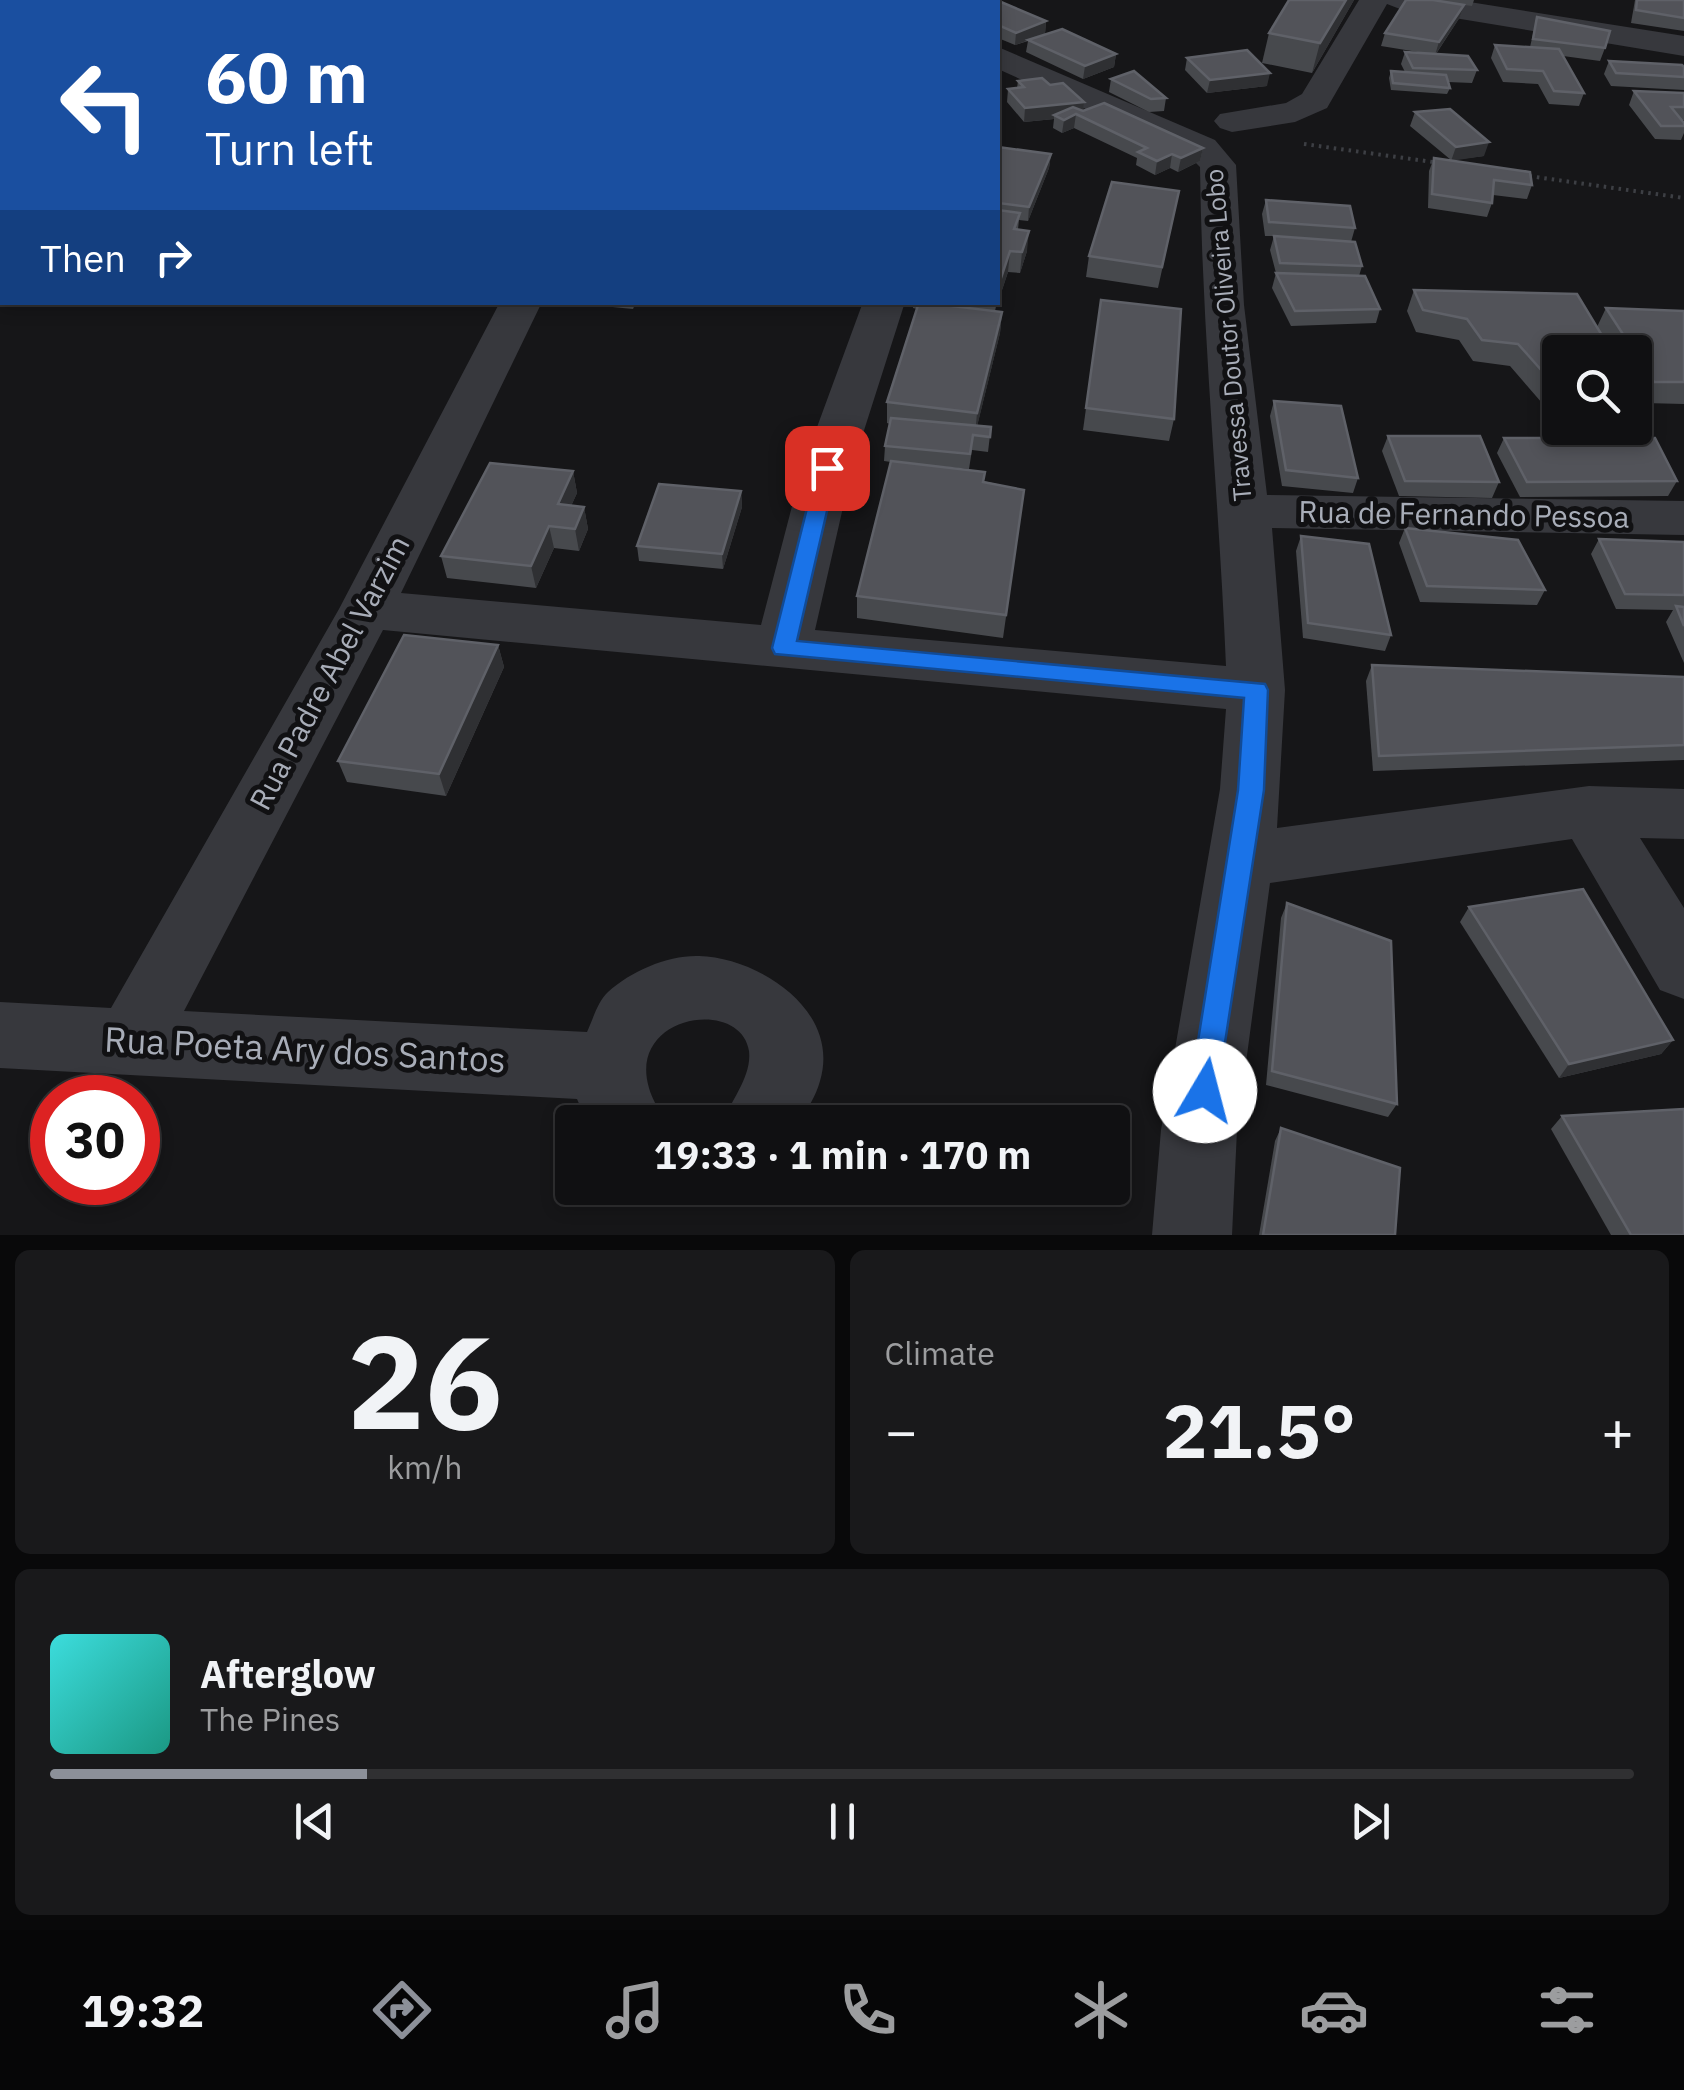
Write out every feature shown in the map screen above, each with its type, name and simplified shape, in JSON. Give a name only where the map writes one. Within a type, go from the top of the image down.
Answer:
[{"type":"street","points":[[1002,67],[1198,133],[1294,112],[1315,102],[1374,0]]},
{"type":"street","points":[[1400,0],[1684,46]]},
{"type":"street","name":"Travessa Doutor Oliveira Lobo","points":[[1192,1235],[1199,1130],[1251,790],[1256,690],[1245,511],[1236,465],[1223,305],[1218,164],[1198,133]]},
{"type":"street","name":"Rua Padre Abel Varzim","points":[[132,1040],[366,609],[520,305]]},
{"type":"street","points":[[783,648],[827,468],[883,305]]},
{"type":"street","name":"Rua de Fernando Pessoa","points":[[1245,511],[1684,518]]},
{"type":"street","points":[[366,609],[1256,690]]},
{"type":"street","points":[[1588,811],[1684,968]]},
{"type":"street","points":[[1240,860],[1588,811],[1684,814]]},
{"type":"street","points":[[619,1095],[615,1042],[636,1013],[664,993],[707,985],[744,994],[765,1009],[776,1024],[786,1052],[784,1084],[771,1105]]},
{"type":"street","name":"Rua Poeta Ary dos Santos","points":[[0,1035],[132,1040],[619,1095]]},
{"type":"path","points":[[1296,142],[1451,165]]},
{"type":"path","points":[[1510,173],[1684,198]]},
{"type":"building","points":[[1289,0],[1346,0],[1320,43],[1269,33]]},
{"type":"building","points":[[1406,0],[1464,5],[1439,42],[1385,33]]},
{"type":"building","points":[[1637,0],[1684,0],[1684,18],[1636,10]]},
{"type":"building","points":[[1000,3],[1046,21],[1016,33],[1000,26]]},
{"type":"building","points":[[1537,17],[1610,31],[1605,48],[1533,39]]},
{"type":"building","points":[[1062,29],[1116,54],[1085,66],[1028,40]]},
{"type":"building","points":[[1495,45],[1559,49],[1584,93],[1554,91],[1543,71],[1507,69]]},
{"type":"building","points":[[1247,50],[1270,73],[1210,80],[1187,58]]},
{"type":"building","points":[[1405,52],[1468,56],[1477,70],[1413,68]]},
{"type":"building","points":[[1609,61],[1682,65],[1684,77],[1616,73]]},
{"type":"building","points":[[1134,71],[1166,98],[1151,99],[1111,79]]},
{"type":"building","points":[[1391,71],[1446,75],[1450,88],[1393,83]]},
{"type":"building","points":[[1042,78],[1050,85],[1063,83],[1084,102],[1025,108],[1008,89],[1024,87],[1018,81]]},
{"type":"building","points":[[1634,91],[1684,93],[1684,107],[1671,107],[1684,126],[1661,126]]},
{"type":"building","points":[[1104,103],[1203,148],[1181,158],[1172,154],[1157,161],[1138,152],[1147,148],[1076,114],[1064,120],[1054,115],[1073,107],[1083,111]]},
{"type":"building","points":[[1450,109],[1489,142],[1456,147],[1415,112]]},
{"type":"building","points":[[1000,147],[1051,154],[1029,207],[1000,203]]},
{"type":"building","points":[[1434,158],[1530,172],[1532,185],[1494,180],[1492,203],[1432,194]]},
{"type":"building","points":[[1112,182],[1179,191],[1162,267],[1089,256]]},
{"type":"building","points":[[1266,200],[1350,206],[1355,228],[1269,222]]},
{"type":"building","points":[[1000,210],[1020,213],[1014,229],[1029,231],[1022,252],[1010,251],[1000,281]]},
{"type":"building","points":[[1274,236],[1355,242],[1362,266],[1280,263]]},
{"type":"building","points":[[1276,273],[1365,276],[1380,309],[1295,311]]},
{"type":"building","points":[[1414,290],[1577,294],[1602,335],[1542,335],[1542,371],[1518,344],[1482,340],[1467,319],[1423,310]]},
{"type":"building","points":[[1101,300],[1181,309],[1174,419],[1086,408]]},
{"type":"building","points":[[918,305],[1002,312],[977,413],[887,402]]},
{"type":"building","points":[[1606,308],[1684,311],[1684,382],[1654,382],[1652,335],[1624,335]]},
{"type":"building","points":[[1274,401],[1341,406],[1358,478],[1286,470]]},
{"type":"building","points":[[891,418],[991,427],[990,437],[973,435],[970,454],[885,446]]},
{"type":"building","points":[[1388,436],[1480,436],[1499,482],[1405,481]]},
{"type":"building","points":[[1504,438],[1542,438],[1542,445],[1652,445],[1655,438],[1677,481],[1527,482]]},
{"type":"building","points":[[891,461],[985,472],[983,482],[1024,490],[1006,615],[857,596]]},
{"type":"building","points":[[490,463],[573,471],[558,504],[584,507],[575,529],[549,526],[531,566],[441,556]]},
{"type":"building","points":[[659,484],[741,491],[722,554],[637,546]]},
{"type":"building","points":[[1405,528],[1518,540],[1545,590],[1427,586]]},
{"type":"building","points":[[1301,536],[1369,544],[1391,635],[1308,623]]},
{"type":"building","points":[[1599,539],[1684,542],[1684,595],[1625,594]]},
{"type":"building","points":[[1676,606],[1684,607],[1684,626]]},
{"type":"building","points":[[404,635],[498,645],[439,774],[338,761]]},
{"type":"building","points":[[1372,665],[1684,677],[1684,745],[1379,756]]},
{"type":"building","points":[[1583,889],[1673,1040],[1569,1064],[1469,907]]},
{"type":"building","points":[[1287,903],[1391,941],[1397,1104],[1272,1071]]},
{"type":"building","points":[[1684,1109],[1684,1235],[1631,1235],[1562,1116]]},
{"type":"building","points":[[1281,1128],[1400,1168],[1395,1235],[1263,1235]]},
{"type":"route","points":[[827,468],[783,648],[1256,690],[1251,790],[1205,1091]]}]
